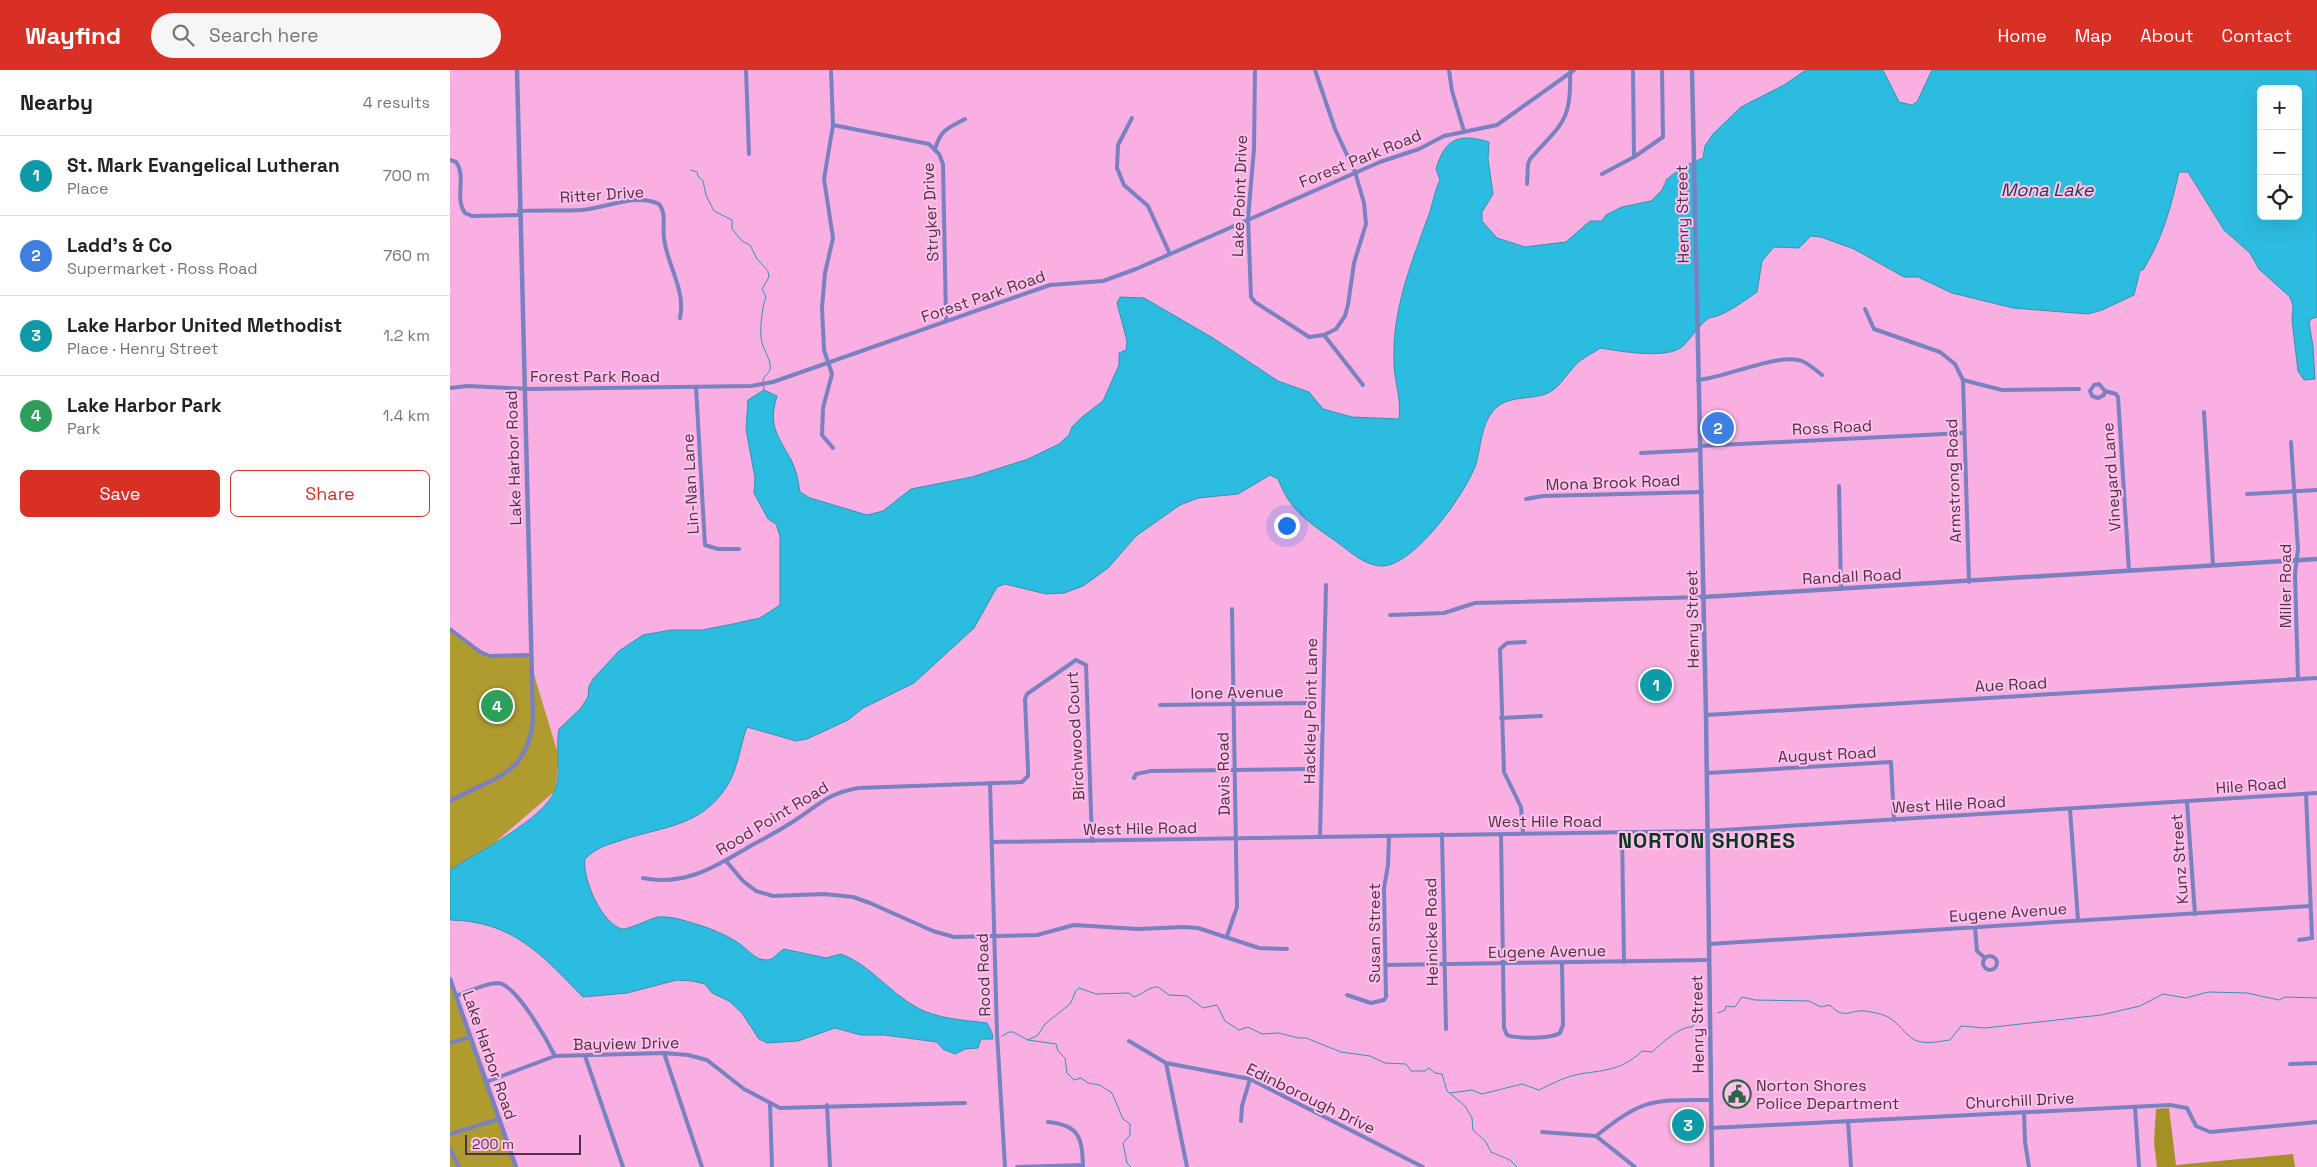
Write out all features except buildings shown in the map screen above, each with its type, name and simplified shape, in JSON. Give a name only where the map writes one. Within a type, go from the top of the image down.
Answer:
[{"type":"street","name":"Lake Harbor Road","points":[[450,801],[501,777],[523,755],[532,732],[516,70]]},
{"type":"street","points":[[746,70],[749,154]]},
{"type":"street","points":[[831,70],[833,125],[824,179],[833,238],[822,297],[824,350],[832,374],[823,408],[822,435],[833,448]]},
{"type":"street","name":"Lake Point Drive","points":[[1255,70],[1254,149],[1248,218],[1251,297],[1255,302],[1304,335],[1324,335]]},
{"type":"street","points":[[1315,70],[1335,129],[1355,172],[1364,203],[1366,224],[1354,263],[1345,316],[1336,329],[1324,335],[1363,386]]},
{"type":"street","points":[[1450,70],[1452,92],[1464,131]]},
{"type":"street","points":[[1633,70],[1634,157]]},
{"type":"street","points":[[1602,174],[1634,157],[1663,136],[1662,70]]},
{"type":"street","name":"Henry Street","points":[[1692,70],[1704,596],[1712,1167]]},
{"type":"street","points":[[1526,184],[1530,159],[1559,128],[1568,113],[1572,71]]},
{"type":"street","name":"Forest Park Road","points":[[450,388],[476,386],[524,389],[696,387],[755,386],[769,383],[1054,284],[1103,281],[1136,269],[1169,252],[1355,172],[1419,149],[1444,136],[1497,125],[1572,71]]},
{"type":"street","points":[[1132,118],[1118,145],[1117,168],[1124,185],[1148,206],[1169,252]]},
{"type":"street","name":"Stryker Drive","points":[[946,320],[943,164],[934,149],[938,136],[942,132],[965,119]]},
{"type":"street","points":[[833,125],[929,144],[934,149]]},
{"type":"street","points":[[450,160],[456,162],[460,168],[461,206],[465,213],[472,216],[519,213]]},
{"type":"street","name":"Ritter Drive","points":[[519,213],[581,210],[620,202],[658,204],[664,215],[664,238],[667,254],[681,300],[680,318]]},
{"type":"street","points":[[1865,309],[1874,328],[1940,352],[1955,364],[1963,380],[2002,390],[2079,389]]},
{"type":"street","points":[[1698,380],[1716,378],[1761,364],[1792,359],[1803,361],[1822,375]]},
{"type":"street","name":"Armstrong Road","points":[[1963,380],[1969,582]]},
{"type":"street","name":"Lin-Nan Lane","points":[[696,387],[705,545],[718,549],[739,549]]},
{"type":"street","name":"Vineyard Lane","points":[[2105,391],[2116,394],[2118,397],[2129,571]]},
{"type":"street","points":[[2204,412],[2213,565]]},
{"type":"street","name":"Ross Road","points":[[1641,453],[1964,433]]},
{"type":"street","name":"Miller Road","points":[[2291,442],[2298,549],[2296,560],[2298,679]]},
{"type":"street","points":[[1839,486],[1841,589]]},
{"type":"street","points":[[2247,494],[2295,493],[2317,490]]},
{"type":"street","name":"Mona Brook Road","points":[[1526,500],[1543,496],[1702,492]]},
{"type":"street","name":"Randall Road","points":[[1390,615],[1444,613],[1475,602],[1704,596],[1969,582],[2317,559]]},
{"type":"street","name":"Hackley Point Lane","points":[[1320,837],[1326,585]]},
{"type":"street","name":"Davis Road","points":[[1226,936],[1237,912],[1232,609]]},
{"type":"street","points":[[450,629],[480,652],[490,656],[531,655]]},
{"type":"street","points":[[1523,834],[1521,807],[1504,772],[1500,649],[1507,643],[1525,642]]},
{"type":"street","name":"Rood Point Road","points":[[643,878],[663,880],[694,877],[726,861],[795,820],[821,800],[837,792],[858,788],[1022,782],[1028,776],[1025,699],[1027,694],[1070,663],[1076,660],[1082,662]]},
{"type":"street","name":"Birchwood Court","points":[[1082,662],[1086,665],[1092,841]]},
{"type":"street","name":"Aue Road","points":[[1706,715],[2317,678]]},
{"type":"street","name":"Ione Avenue","points":[[1160,706],[1315,703]]},
{"type":"street","points":[[1502,718],[1542,716]]},
{"type":"street","name":"August Road","points":[[1707,773],[1891,762],[1894,820]]},
{"type":"street","points":[[1134,778],[1136,774],[1151,771],[1306,769]]},
{"type":"street","name":"Rood Road","points":[[990,783],[994,937],[1004,1167]]},
{"type":"street","name":"Hile Road","points":[[2187,802],[2317,793]]},
{"type":"street","points":[[2299,940],[2312,938],[2306,794]]},
{"type":"street","name":"West Hile Road","points":[[992,842],[1442,834],[1707,832],[2187,802]]},
{"type":"street","name":"Kunz Street","points":[[2187,802],[2195,914]]},
{"type":"street","points":[[2070,809],[2078,920]]},
{"type":"street","points":[[1622,833],[1624,962]]},
{"type":"street","name":"Heinicke Road","points":[[1442,834],[1446,1029]]},
{"type":"street","points":[[1501,834],[1504,1028],[1507,1035],[1514,1038],[1552,1036],[1560,1033],[1563,1025],[1562,963]]},
{"type":"street","name":"Susan Street","points":[[1347,995],[1371,1003],[1384,1000],[1386,965],[1384,888],[1388,865],[1389,836]]},
{"type":"street","points":[[726,861],[743,881],[756,891],[773,896],[824,894],[853,897],[944,935],[994,937],[1037,935],[1074,925],[1138,929],[1198,928],[1259,948],[1288,949]]},
{"type":"street","name":"Eugene Avenue","points":[[1709,944],[2310,906]]},
{"type":"street","points":[[1975,927],[1977,951],[1985,958]]},
{"type":"street","name":"Eugene Avenue","points":[[1386,965],[1709,960]]},
{"type":"street","name":"Lake Harbor Road","points":[[450,979],[516,1167]]},
{"type":"street","points":[[456,996],[496,983],[503,984],[519,998],[555,1056]]},
{"type":"street","points":[[450,1043],[470,1037]]},
{"type":"street","name":"Edinborough Drive","points":[[1129,1041],[1166,1063],[1250,1078],[1423,1167]]},
{"type":"street","points":[[664,1053],[702,1167]]},
{"type":"street","name":"Bayview Drive","points":[[486,1082],[555,1056],[664,1053],[688,1055],[707,1060],[744,1089],[770,1104],[792,1108],[827,1105],[965,1103]]},
{"type":"street","points":[[584,1056],[623,1167]]},
{"type":"street","points":[[1166,1063],[1187,1167]]},
{"type":"street","points":[[2290,1064],[2317,1063]]},
{"type":"street","points":[[1241,1120],[1242,1106],[1250,1078]]},
{"type":"street","points":[[1596,1136],[1622,1115],[1641,1105],[1656,1101],[1711,1100]]},
{"type":"street","points":[[770,1104],[772,1167]]},
{"type":"street","points":[[827,1105],[830,1167]]},
{"type":"street","name":"Churchill Drive","points":[[1712,1128],[1848,1120],[2182,1106],[2191,1113],[2200,1129],[2210,1132],[2317,1122]]},
{"type":"street","points":[[2135,1107],[2139,1167]]},
{"type":"street","points":[[2024,1112],[2025,1142],[2029,1167]]},
{"type":"street","points":[[450,1134],[499,1118]]},
{"type":"street","points":[[1848,1120],[1851,1167]]},
{"type":"street","points":[[1017,1167],[1083,1166],[1080,1137],[1072,1129],[1062,1124],[1048,1122]]},
{"type":"street","points":[[1542,1132],[1596,1136],[1635,1167]]},
{"type":"street","points":[[450,1149],[459,1167]]},
{"type":"shaded area","points":[[450,629],[490,656],[528,655],[559,757],[555,791],[492,845],[450,870]]},
{"type":"shaded area","points":[[450,979],[516,1167],[450,1167]]},
{"type":"shaded area","points":[[2169,1108],[2176,1165],[2293,1154],[2295,1167],[2157,1167],[2154,1143],[2156,1109]]},
{"type":"water","name":"Mona Lake","points":[[1806,70],[1883,70],[1899,102],[1912,105],[1917,102],[1932,70],[2317,70],[2317,317],[2311,319],[2309,323],[2313,346],[2315,379],[2304,380],[2298,371],[2292,320],[2293,306],[2290,297],[2259,269],[2250,253],[2224,230],[2188,172],[2179,172],[2165,223],[2150,259],[2143,270],[2140,270],[2134,295],[2102,310],[2088,314],[2013,308],[1952,293],[1918,277],[1904,277],[1854,249],[1821,237],[1811,236],[1799,248],[1774,247],[1762,261],[1757,292],[1737,306],[1709,318],[1683,346],[1676,350],[1655,354],[1600,348],[1574,366],[1552,391],[1539,396],[1511,400],[1498,406],[1486,423],[1476,464],[1462,492],[1437,526],[1423,541],[1409,554],[1395,563],[1377,566],[1353,554],[1300,514],[1293,507],[1278,479],[1270,475],[1238,494],[1198,498],[1180,505],[1136,536],[1108,568],[1083,586],[1064,593],[1046,594],[1005,584],[997,587],[974,628],[914,683],[863,708],[848,720],[807,739],[796,741],[747,727],[731,779],[717,800],[706,810],[667,828],[602,847],[585,859],[587,878],[595,900],[607,919],[622,929],[658,917],[669,917],[719,932],[737,942],[754,956],[762,959],[769,960],[784,949],[826,958],[841,954],[861,964],[906,1001],[924,1011],[951,1018],[987,1023],[993,1039],[981,1039],[978,1048],[965,1049],[955,1054],[943,1049],[937,1042],[884,1035],[861,1035],[835,1028],[798,1041],[767,1043],[759,1039],[742,1013],[729,1001],[712,993],[705,984],[677,980],[627,993],[583,997],[554,967],[525,943],[492,927],[472,922],[450,920],[450,870],[524,824],[549,801],[557,782],[559,729],[581,708],[588,697],[589,686],[593,679],[619,651],[643,635],[671,630],[702,630],[733,624],[760,618],[780,605],[780,536],[776,524],[768,519],[754,493],[755,478],[746,429],[748,400],[764,390],[777,396],[773,415],[775,429],[794,466],[800,492],[810,498],[867,515],[883,511],[911,489],[972,477],[1028,459],[1059,444],[1069,435],[1072,427],[1082,417],[1103,401],[1119,365],[1119,353],[1126,350],[1127,341],[1117,303],[1120,297],[1144,298],[1213,338],[1278,381],[1309,392],[1323,409],[1352,417],[1399,419],[1394,343],[1399,306],[1409,270],[1440,180],[1436,169],[1444,150],[1449,144],[1461,138],[1489,142],[1488,159],[1493,194],[1482,212],[1482,221],[1497,238],[1525,247],[1566,242],[1590,221],[1602,221],[1606,215],[1622,207],[1651,201],[1662,190],[1667,179],[1684,166],[1703,158],[1705,146],[1713,134],[1741,107],[1784,85]]},
{"type":"waterway","points":[[691,170],[697,172],[703,181],[706,195],[714,211],[732,220],[732,229],[742,241],[750,245],[757,259],[768,271],[769,277],[762,289],[766,297],[762,313],[762,343],[770,367],[763,380],[764,390]]},
{"type":"waterway","points":[[1028,1040],[1038,1035],[1045,1024],[1070,1004],[1079,988],[1096,994],[1129,993],[1134,997],[1158,987],[1169,995],[1187,996],[1203,1008],[1217,1005],[1225,1021],[1239,1030],[1248,1027],[1262,1034],[1279,1033],[1306,1038],[1341,1052],[1370,1056],[1385,1063],[1406,1064],[1411,1071],[1425,1071],[1429,1068],[1435,1073],[1442,1074],[1447,1091],[1465,1106],[1472,1118],[1473,1130],[1486,1142],[1491,1152],[1510,1160],[1517,1167]]},
{"type":"waterway","points":[[1718,1013],[1725,1010],[1726,1006],[1735,1007],[1742,997],[1755,1000],[1809,1001],[1821,1007],[1830,1005],[1835,1010],[1844,1013],[1865,1011],[1883,1015],[1892,1019],[1911,1038],[1928,1042],[1950,1040],[1961,1026],[1985,1028],[2101,1015],[2140,1006],[2163,994],[2186,998],[2208,992],[2247,993],[2279,1000],[2285,997],[2317,998]]},
{"type":"waterway","points":[[1450,1093],[1472,1090],[1482,1094],[1522,1084],[1539,1090],[1571,1076],[1608,1070],[1625,1064],[1642,1051],[1652,1052],[1682,1029],[1692,1027],[1697,1021],[1702,1022]]},
{"type":"waterway","points":[[1002,1036],[1013,1032],[1028,1040],[1056,1044],[1058,1051],[1065,1058],[1067,1073],[1074,1080],[1081,1078],[1088,1083],[1100,1085],[1112,1093],[1123,1119],[1130,1124],[1130,1135],[1123,1143],[1127,1163],[1131,1167]]},
{"type":"place","name":"Ladd's & Co","points":[[1718,428]]},
{"type":"place","name":"St. Mark Evangelical Lutheran","points":[[1656,685]]},
{"type":"place","name":"Lake Harbor Park","points":[[497,706]]},
{"type":"place","name":"Norton Shores Police Department","points":[[1737,1094]]},
{"type":"place","name":"Lake Harbor United Methodist","points":[[1688,1125]]},
{"type":"district","name":"NORTON SHORES","points":[[1707,841]]}]
